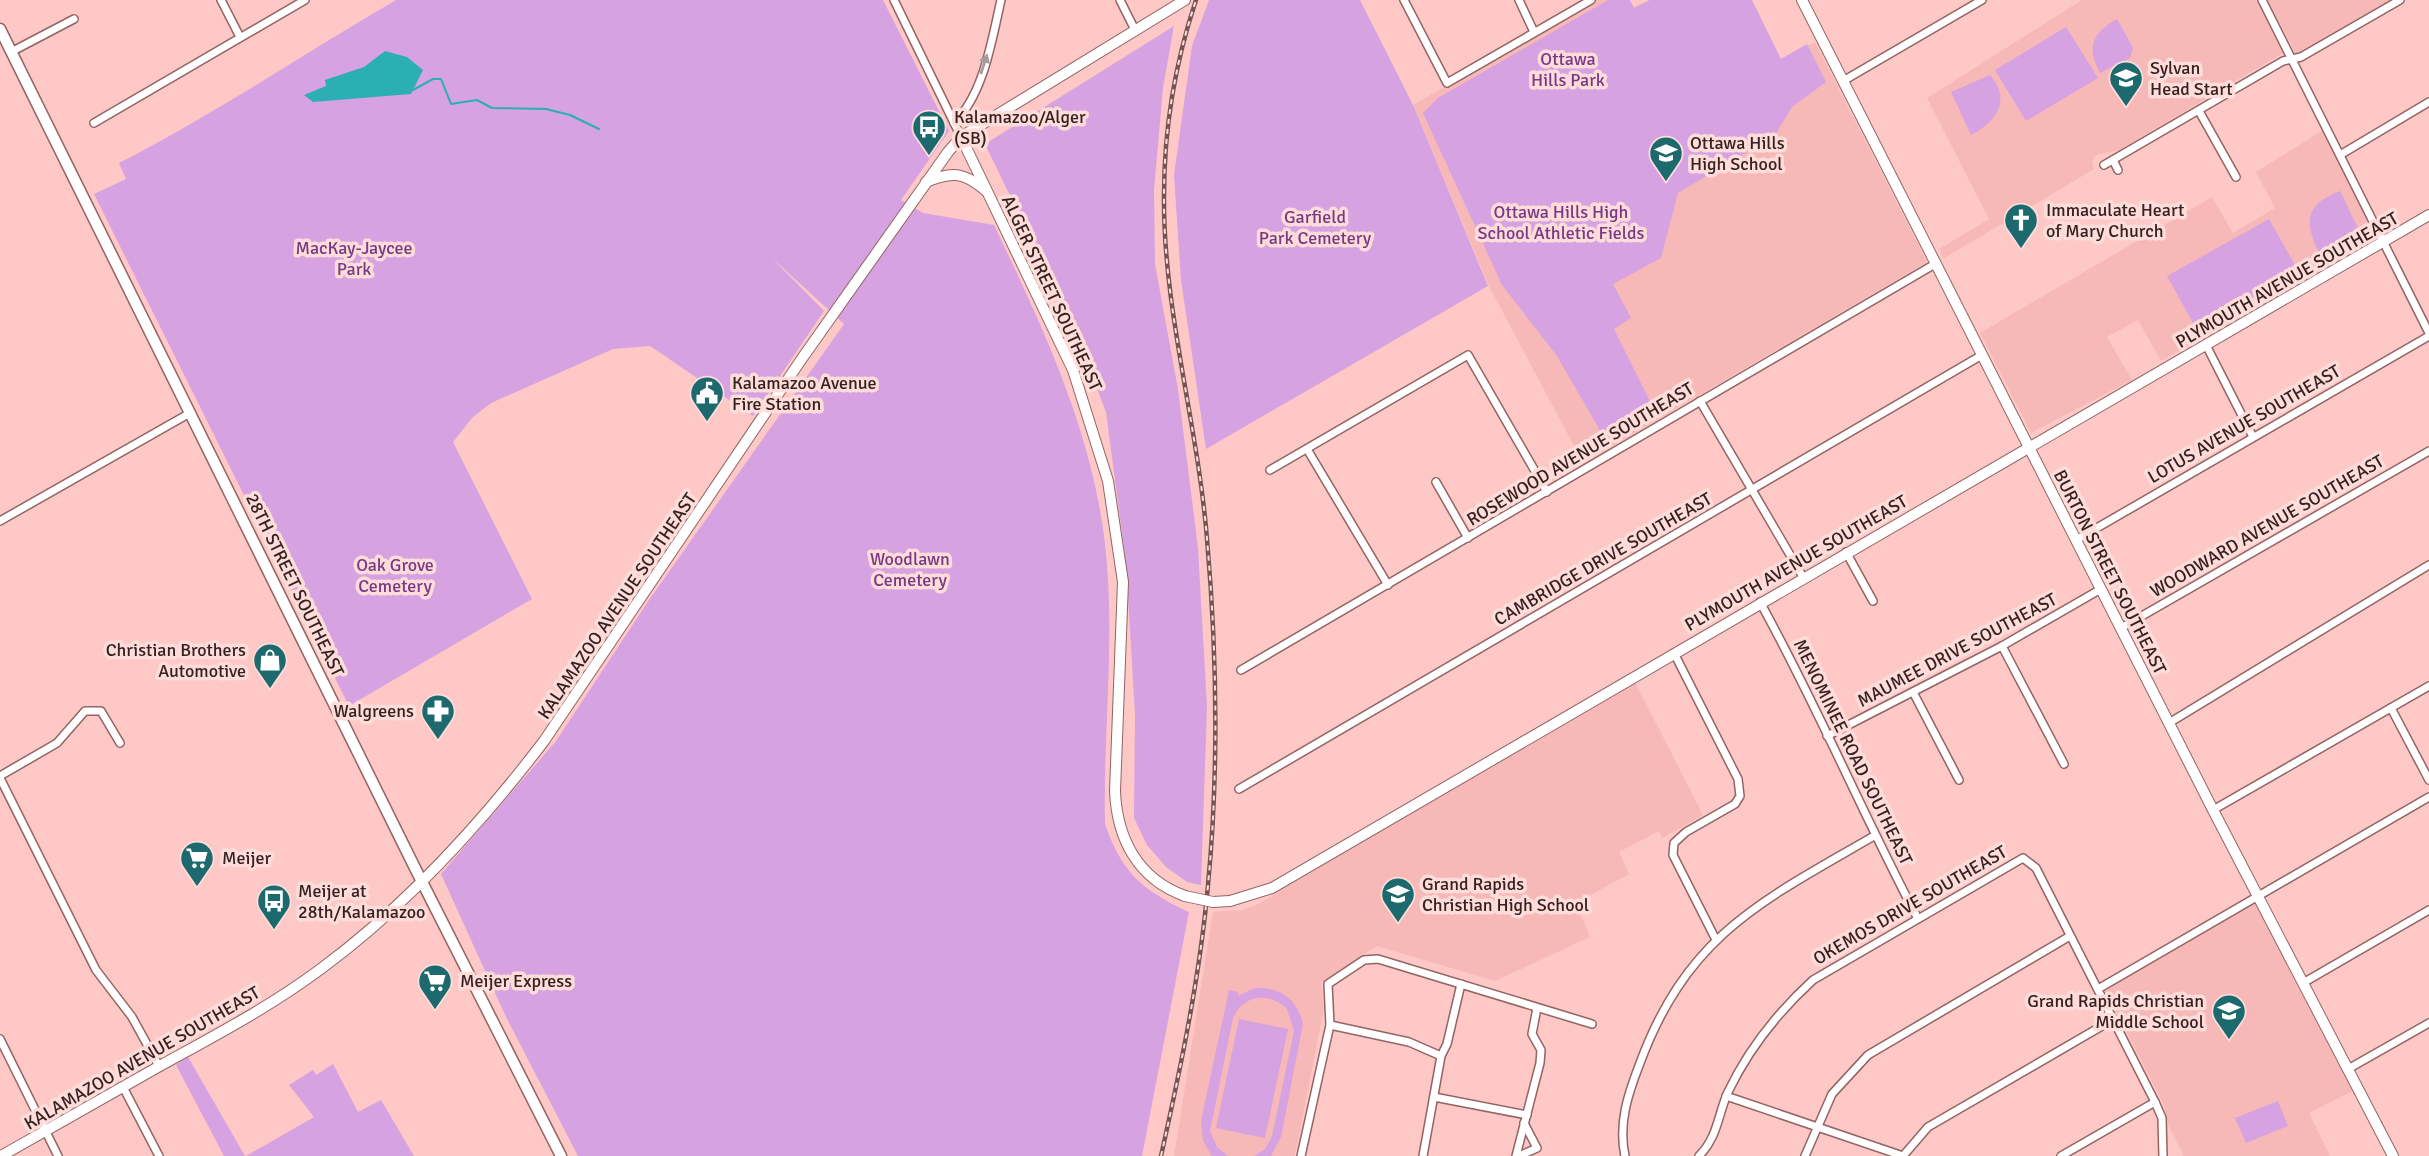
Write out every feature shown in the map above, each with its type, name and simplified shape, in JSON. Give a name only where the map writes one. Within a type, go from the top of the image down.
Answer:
[{"type":"main road","name":"KALAMAZOO AVENUE SOUTHEAST","points":[[1,1156],[159,1066],[226,1032],[314,974],[422,882],[501,797],[544,741],[803,357],[961,137],[1185,0]]},
{"type":"main road","name":"BURTON STREET SOUTHEAST","points":[[1802,0],[2213,810],[2393,1156]]},
{"type":"main road","name":"28TH STREET SOUTHEAST","points":[[0,29],[422,882],[561,1156]]},
{"type":"main road","name":"ALGER STREET SOUTHEAST","points":[[961,137],[1065,351],[1100,449],[1118,534],[1123,582],[1115,791],[1117,822],[1136,861],[1170,890]]},
{"type":"main road","points":[[926,183],[948,174],[960,174],[972,179],[989,194]]},
{"type":"main road","name":"PLYMOUTH AVENUE SOUTHEAST","points":[[1170,890],[1213,902],[1230,901],[1272,888],[1802,577],[2429,215]]},
{"type":"street","points":[[221,0],[240,37]]},
{"type":"street","points":[[94,123],[305,0]]},
{"type":"street","name":"ALGER STREET SOUTHEAST","points":[[894,0],[961,137]]},
{"type":"street","points":[[954,123],[963,115],[974,93],[1002,0]]},
{"type":"street","points":[[1120,0],[1135,30]]},
{"type":"street","points":[[1404,0],[1447,83],[1591,0]]},
{"type":"street","points":[[1518,0],[1534,32]]},
{"type":"street","points":[[1843,81],[1982,0]]},
{"type":"street","points":[[2262,0],[2429,334]]},
{"type":"street","points":[[2104,165],[2283,61],[2301,57],[2400,0]]},
{"type":"street","points":[[11,52],[74,19]]},
{"type":"street","points":[[2340,155],[2429,102]]},
{"type":"street","points":[[2199,111],[2235,177]]},
{"type":"street","points":[[2113,160],[2118,170]]},
{"type":"street","name":"ROSEWOOD AVENUE SOUTHEAST","points":[[1241,670],[1935,264]]},
{"type":"street","name":"LOTUS AVENUE SOUTHEAST","points":[[2076,540],[2429,334]]},
{"type":"street","points":[[2206,345],[2253,437]]},
{"type":"street","points":[[1270,470],[1468,355],[1547,492]]},
{"type":"street","name":"CAMBRIDGE DRIVE SOUTHEAST","points":[[1239,789],[1982,355]]},
{"type":"street","points":[[1700,401],[1802,577]]},
{"type":"street","points":[[0,521],[190,414]]},
{"type":"street","points":[[1307,449],[1388,585]]},
{"type":"street","name":"WOODWARD AVENUE SOUTHEAST","points":[[2121,628],[2429,451]]},
{"type":"street","points":[[1436,482],[1468,538]]},
{"type":"street","points":[[1845,552],[1873,601]]},
{"type":"street","points":[[2169,723],[2429,565]]},
{"type":"street","name":"MAUMEE DRIVE SOUTHEAST","points":[[1827,736],[2002,646],[2101,589]]},
{"type":"street","name":"MENOMINEE ROAD SOUTHEAST","points":[[1760,602],[1874,836],[1917,917]]},
{"type":"street","points":[[2002,646],[2064,764]]},
{"type":"street","points":[[1674,653],[1738,779],[1740,796],[1735,804],[1686,832],[1674,843],[1672,855],[1715,938]]},
{"type":"street","points":[[2213,810],[2429,686]]},
{"type":"street","points":[[1913,692],[1959,780]]},
{"type":"street","points":[[2391,708],[2429,780]]},
{"type":"street","points":[[120,743],[101,711],[85,711],[57,743],[0,777],[96,970],[132,1017],[159,1066]]},
{"type":"street","points":[[2098,989],[2429,797]]},
{"type":"street","points":[[1625,1156],[1622,1128],[1626,1099],[1656,1023],[1690,967],[1715,938],[1795,882],[1874,836]]},
{"type":"street","name":"OKEMOS DRIVE SOUTHEAST","points":[[1699,1156],[1713,1139],[1726,1096],[1749,1051],[1785,1006],[1813,980],[1917,917],[2018,860],[2027,859],[2036,869],[2070,936]]},
{"type":"street","points":[[2303,983],[2429,910]]},
{"type":"street","points":[[1805,1156],[1816,1125],[1832,1094],[1874,1050],[2070,936],[2162,1118],[2163,1156]]},
{"type":"street","points":[[1301,1156],[1330,1025],[1328,984],[1370,959],[1592,1024]]},
{"type":"street","points":[[1423,1156],[1441,1056],[1447,1044],[1461,984]]},
{"type":"street","points":[[1518,1156],[1540,1063],[1541,1049],[1532,1034],[1536,1008]]},
{"type":"street","points":[[1726,1096],[1903,1156],[1928,1127],[2114,1019]]},
{"type":"street","points":[[2348,1069],[2429,1023]]},
{"type":"street","points":[[1330,1025],[1409,1042],[1441,1056]]},
{"type":"street","points":[[0,1039],[58,1156]]},
{"type":"street","points":[[123,1087],[159,1156]]},
{"type":"street","points":[[1434,1097],[1525,1119]]},
{"type":"street","points":[[2061,1156],[2155,1102]]},
{"type":"street","points":[[1518,1156],[1537,1148],[1525,1119]]},
{"type":"shaded area","name":"Ottawa Hills High School","points":[[1592,0],[1625,0],[1629,9],[1649,0],[1750,0],[1779,60],[1815,42],[1927,262],[1583,463],[1489,286],[1413,105]]},
{"type":"shaded area","points":[[2082,0],[2256,0],[2283,53],[2119,150],[2096,155],[2092,162],[2094,169],[1943,259],[1939,249],[1989,219],[1927,98]]},
{"type":"shaded area","points":[[2268,0],[2390,0],[2296,54]]},
{"type":"shaded area","points":[[2323,130],[2376,236],[2161,361],[2138,320],[2107,337],[2132,380],[2031,433],[1980,333],[2212,197],[2233,233],[2275,208],[2256,172]]},
{"type":"shaded area","name":"Grand Rapids Christian High School","points":[[1635,682],[1703,815],[1662,838],[1659,831],[1619,852],[1629,874],[1576,903],[1590,937],[1495,981],[1377,946],[1321,983],[1324,1008],[1295,1156],[1174,1156],[1213,912],[1242,910],[1259,904],[1495,761]]},
{"type":"shaded area","name":"Grand Rapids Christian Middle School","points":[[2254,902],[2353,1091],[2309,1113],[2330,1156],[2184,1156],[2169,1127],[2164,1105],[2105,990]]},
{"type":"green space","points":[[396,0],[883,0],[949,131],[901,200],[923,213],[994,225],[1067,390],[1093,476],[1102,520],[1109,597],[1105,824],[1119,855],[1136,878],[1158,896],[1189,912],[1142,1156],[578,1156],[506,1017],[441,874],[556,741],[649,600],[844,324],[771,257],[824,311],[753,416],[650,346],[613,349],[491,403],[472,418],[453,442],[532,599],[349,706],[94,194],[126,179],[119,163],[224,104]]},
{"type":"green space","name":"Garfield Park Cemetery","points":[[1209,0],[1360,0],[1413,105],[1488,286],[1206,449],[1181,280],[1174,175],[1192,46]]},
{"type":"green space","name":"Ottawa Hills High School Athletic Fields","points":[[1608,0],[1630,0],[1634,8],[1650,0],[1752,0],[1781,59],[1807,44],[1826,82],[1792,107],[1775,135],[1678,193],[1661,258],[1613,284],[1631,318],[1614,329],[1658,417],[1609,446],[1557,356],[1502,285],[1423,113],[1438,98]]},
{"type":"green space","points":[[2117,19],[2133,48],[2130,58],[2100,73],[2093,56],[2094,41],[2102,30]]},
{"type":"green space","points":[[1174,26],[1163,88],[1154,190],[1155,264],[1178,389],[1198,548],[1207,706],[1201,885],[1187,882],[1166,867],[1147,845],[1134,818],[1135,714],[1126,562],[1106,412],[1073,326],[985,144]]},
{"type":"green space","points":[[2066,27],[2098,78],[2026,121],[1995,70]]},
{"type":"green space","points":[[1990,75],[2000,93],[1998,110],[1988,124],[1971,135],[1951,92]]},
{"type":"green space","points":[[2340,191],[2357,226],[2355,234],[2319,253],[2311,232],[2311,215],[2320,202]]},
{"type":"green space","points":[[2269,219],[2299,272],[2197,330],[2167,276]]},
{"type":"green space","points":[[1254,988],[1272,990],[1286,996],[1296,1007],[1303,1024],[1281,1137],[1271,1156],[1254,1156],[1265,1149],[1272,1136],[1294,1031],[1287,1009],[1273,1000],[1257,998],[1244,1004],[1233,1018],[1210,1131],[1217,1147],[1228,1156],[1212,1156],[1203,1141],[1201,1121],[1229,990],[1238,992],[1238,996]]},
{"type":"green space","points":[[1239,1019],[1288,1029],[1265,1138],[1216,1128]]},
{"type":"green space","points":[[188,1057],[245,1156],[224,1156],[176,1065]]},
{"type":"green space","points":[[333,1064],[358,1112],[381,1100],[414,1156],[246,1156],[314,1117],[289,1085],[313,1070],[316,1075]]},
{"type":"green space","points":[[2278,1101],[2288,1126],[2246,1143],[2235,1118]]},
{"type":"water","points":[[385,51],[407,57],[423,70],[411,94],[313,102],[304,95],[326,86],[325,80],[364,67]]},
{"type":"waterway","points":[[413,90],[433,79],[441,79],[451,104],[477,100],[492,108],[546,109],[570,115],[599,129]]},
{"type":"railway","points":[[1161,1156],[1195,987],[1208,885],[1214,799],[1215,669],[1207,539],[1203,496],[1169,282],[1164,196],[1172,96],[1196,0]]},
{"type":"place","name":"Sylvan Head Start","points":[[2126,108]]},
{"type":"place","name":"Kalamazoo/Alger (SB)","points":[[929,157]]},
{"type":"place","name":"Ottawa Hills High School","points":[[1666,183]]},
{"type":"place","name":"Immaculate Heart of Mary Church","points":[[2021,250]]},
{"type":"place","name":"Kalamazoo Avenue Fire Station","points":[[707,423]]},
{"type":"place","name":"Christian Brothers Automotive","points":[[270,690]]},
{"type":"place","name":"Walgreens","points":[[438,741]]},
{"type":"place","name":"Meijer","points":[[197,888]]},
{"type":"place","name":"Grand Rapids Christian High School","points":[[1398,924]]},
{"type":"place","name":"Meijer at 28th/Kalamazoo","points":[[274,931]]},
{"type":"place","name":"Meijer Express","points":[[435,1011]]},
{"type":"place","name":"Grand Rapids Christian Middle School","points":[[2229,1041]]},
{"type":"park label","name":"Ottawa Hills Park","points":[[1568,69]]},
{"type":"park label","name":"MacKay-Jaycee Park","points":[[354,258]]},
{"type":"park label","name":"Woodlawn Cemetery","points":[[910,569]]},
{"type":"park label","name":"Oak Grove Cemetery","points":[[395,575]]}]
